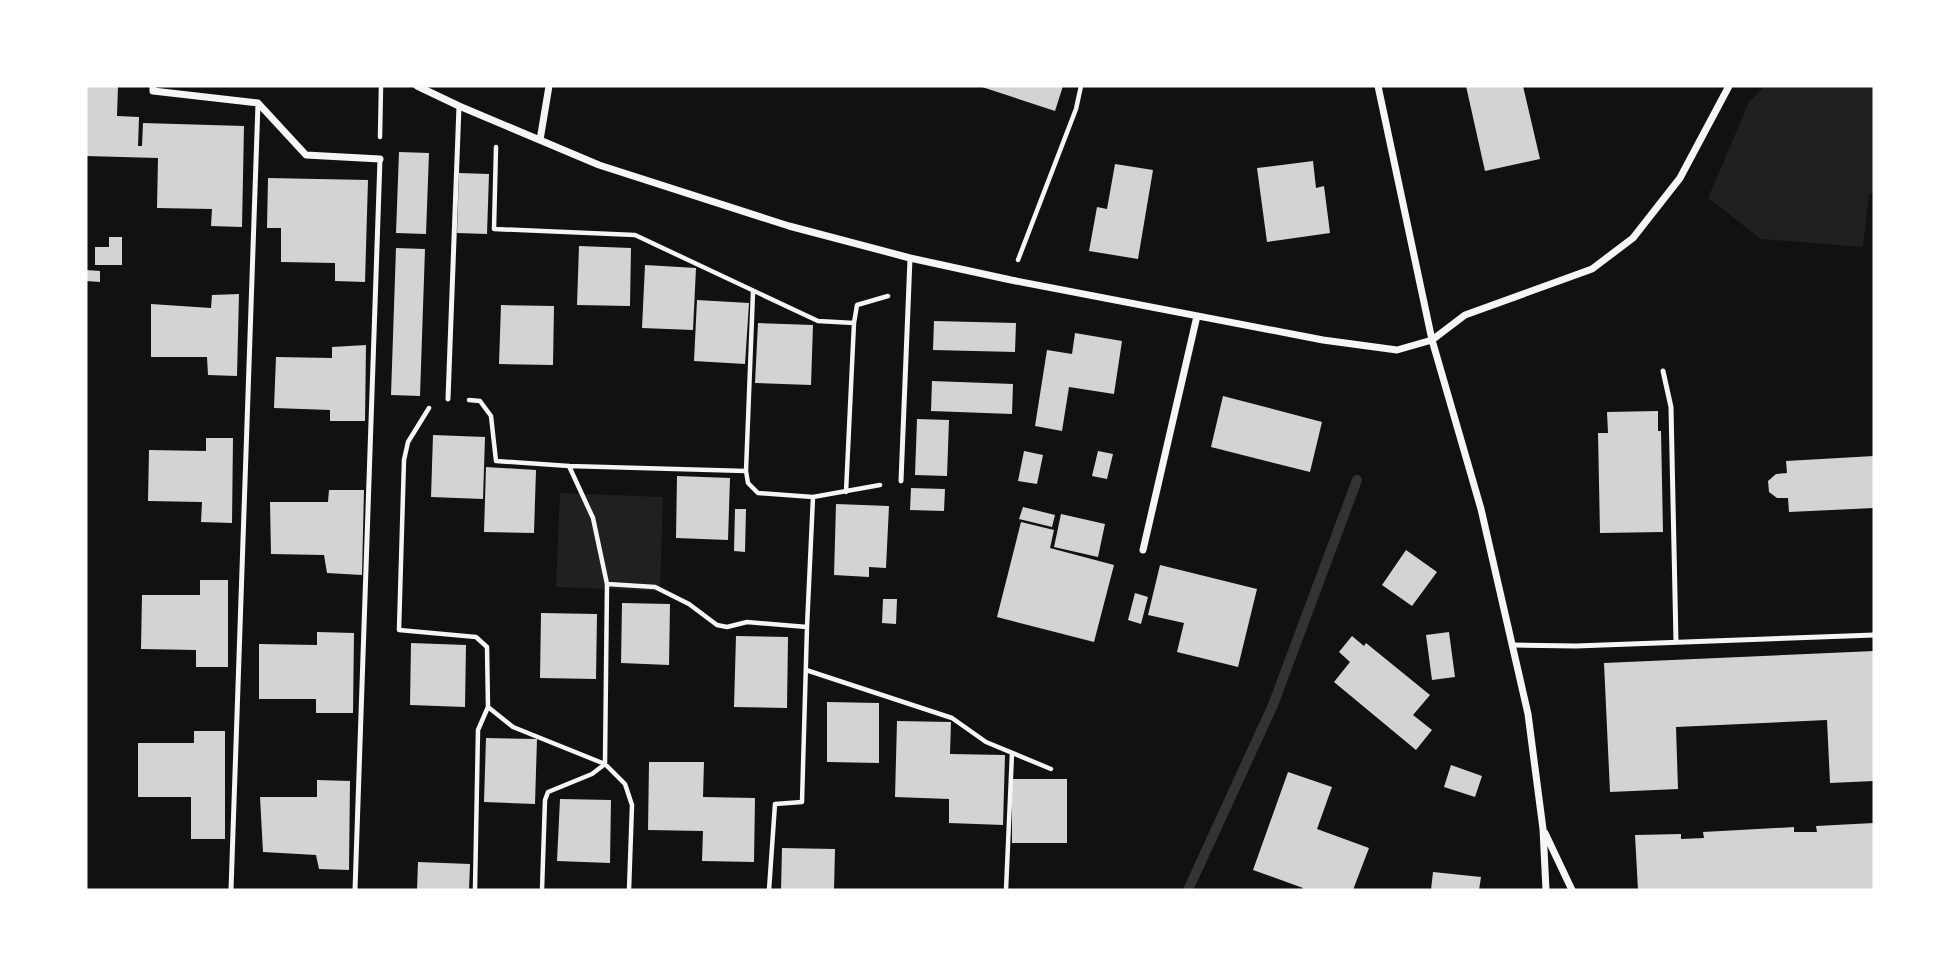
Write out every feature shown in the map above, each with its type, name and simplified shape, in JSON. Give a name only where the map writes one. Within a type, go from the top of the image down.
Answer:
[{"type":"street","points":[[153,86],[153,91],[258,103],[306,155],[380,159]]},
{"type":"street","points":[[417,86],[599,165],[764,218],[910,258],[1323,340],[1397,350],[1432,340],[1465,315],[1592,270],[1633,238],[1680,178],[1728,86]]},
{"type":"street","points":[[540,140],[549,86]]},
{"type":"street","points":[[1378,86],[1432,340],[1481,509],[1528,714],[1544,829],[1546,890]]},
{"type":"street","points":[[1143,550],[1198,316]]},
{"type":"street","points":[[1544,829],[1572,890]]},
{"type":"lane","points":[[231,890],[258,103]]},
{"type":"lane","points":[[448,399],[459,106]]},
{"type":"lane","points":[[355,890],[380,159]]},
{"type":"lane","points":[[901,481],[910,258]]},
{"type":"lane","points":[[1663,371],[1671,407],[1676,642]]},
{"type":"lane","points":[[1513,645],[1576,646],[1874,635]]},
{"type":"path","points":[[380,159],[381,86]]},
{"type":"path","points":[[1011,280],[1076,109],[1081,86]]},
{"type":"path","points":[[497,121],[494,229],[635,235],[818,321],[854,323]]},
{"type":"path","points":[[753,292],[746,471],[748,483],[758,493],[813,496],[901,481]]},
{"type":"path","points":[[846,492],[857,305],[883,296],[908,297]]},
{"type":"path","points":[[475,890],[478,730],[488,707],[487,647],[476,637],[399,630],[404,460],[408,442],[433,402],[448,399],[480,401],[491,416],[496,461],[569,467],[746,471]]},
{"type":"path","points":[[569,467],[593,518],[607,584],[606,764]]},
{"type":"path","points":[[769,890],[775,804],[802,802],[813,496]]},
{"type":"path","points":[[607,584],[656,587],[689,604],[717,625],[727,627],[747,622],[807,627]]},
{"type":"path","points":[[806,670],[952,718],[986,742],[1051,769]]},
{"type":"path","points":[[488,707],[513,727],[606,764],[625,784],[632,806],[629,890]]},
{"type":"path","points":[[1006,890],[1012,753]]},
{"type":"path","points":[[542,890],[545,800],[548,792],[592,774],[606,764]]},
{"type":"shaded area","points":[[1765,86],[1874,86],[1874,193],[1869,194],[1863,247],[1761,239],[1708,198],[1749,102]]},
{"type":"shaded area","points":[[560,493],[663,497],[660,591],[556,587]]},
{"type":"building","points":[[86,86],[118,86],[117,116],[139,117],[138,146],[142,146],[143,123],[244,126],[242,227],[211,226],[212,209],[157,208],[158,158],[86,156]]},
{"type":"building","points":[[979,86],[1063,86],[1055,111]]},
{"type":"building","points":[[1466,86],[1523,86],[1540,159],[1485,171]]},
{"type":"building","points":[[399,152],[429,153],[426,234],[396,233]]},
{"type":"building","points":[[1313,161],[1316,188],[1324,186],[1330,233],[1267,242],[1257,168]]},
{"type":"building","points":[[1115,164],[1153,170],[1138,259],[1089,251],[1097,207],[1107,209]]},
{"type":"building","points":[[459,173],[489,174],[487,234],[457,233]]},
{"type":"building","points":[[268,178],[368,180],[365,282],[335,281],[335,263],[281,262],[281,228],[267,228]]},
{"type":"building","points":[[109,237],[122,237],[122,265],[95,265],[95,247],[109,247]]},
{"type":"building","points":[[579,246],[631,248],[630,306],[577,305]]},
{"type":"building","points":[[396,248],[425,249],[420,396],[391,395]]},
{"type":"building","points":[[645,265],[696,268],[693,330],[642,328]]},
{"type":"building","points":[[86,270],[100,271],[100,282],[86,281]]},
{"type":"building","points":[[239,294],[237,376],[208,375],[207,357],[151,357],[151,304],[211,308],[212,295]]},
{"type":"building","points":[[697,300],[749,303],[745,364],[694,361]]},
{"type":"building","points":[[501,305],[554,306],[553,365],[499,364]]},
{"type":"building","points":[[934,321],[1016,323],[1015,352],[933,350]]},
{"type":"building","points":[[758,323],[813,325],[811,385],[755,383]]},
{"type":"building","points":[[1075,333],[1122,341],[1114,394],[1069,387],[1062,431],[1035,426],[1047,350],[1072,354]]},
{"type":"building","points":[[366,345],[365,421],[330,421],[330,410],[274,408],[276,357],[332,358],[332,347]]},
{"type":"building","points":[[932,381],[1013,384],[1012,414],[931,411]]},
{"type":"building","points":[[1223,396],[1322,422],[1310,472],[1211,447]]},
{"type":"building","points":[[1658,411],[1658,431],[1661,431],[1663,532],[1600,533],[1598,433],[1608,433],[1607,412]]},
{"type":"building","points":[[917,419],[949,420],[947,476],[915,475]]},
{"type":"building","points":[[433,435],[485,437],[483,499],[431,497]]},
{"type":"building","points":[[206,438],[233,438],[232,523],[201,522],[202,502],[148,501],[149,450],[206,451]]},
{"type":"building","points":[[1024,451],[1043,455],[1037,484],[1018,481]]},
{"type":"building","points":[[1098,451],[1113,454],[1107,479],[1092,476]]},
{"type":"building","points":[[1874,456],[1874,508],[1789,512],[1788,498],[1777,498],[1769,492],[1768,481],[1776,474],[1787,473],[1786,461]]},
{"type":"building","points":[[486,467],[536,470],[534,533],[484,532]]},
{"type":"building","points":[[677,476],[730,478],[728,540],[676,538]]},
{"type":"building","points":[[911,488],[945,489],[944,511],[910,510]]},
{"type":"building","points":[[329,490],[364,490],[362,575],[327,573],[324,555],[271,554],[270,502],[328,502]]},
{"type":"building","points":[[836,504],[889,506],[886,568],[869,567],[869,577],[834,575]]},
{"type":"building","points":[[1023,507],[1055,515],[1052,527],[1019,519]]},
{"type":"building","points":[[735,509],[746,509],[745,552],[734,551]]},
{"type":"building","points":[[1061,514],[1105,524],[1098,557],[1054,547]]},
{"type":"building","points":[[1021,522],[1054,530],[1050,548],[1114,565],[1094,642],[997,617]]},
{"type":"building","points":[[1406,550],[1437,572],[1412,606],[1382,585]]},
{"type":"building","points":[[1160,565],[1257,589],[1238,667],[1177,652],[1184,623],[1148,615]]},
{"type":"building","points":[[200,580],[228,580],[228,667],[196,667],[196,650],[141,649],[142,595],[200,595]]},
{"type":"building","points":[[1135,593],[1148,597],[1141,624],[1128,620]]},
{"type":"building","points":[[883,599],[897,599],[896,624],[882,623]]},
{"type":"building","points":[[622,603],[670,604],[669,665],[621,663]]},
{"type":"building","points":[[541,613],[597,614],[596,679],[540,678]]},
{"type":"building","points":[[317,632],[354,633],[353,713],[316,713],[316,699],[259,699],[259,644],[317,645]]},
{"type":"building","points":[[1449,632],[1455,677],[1432,680],[1426,635]]},
{"type":"building","points":[[736,636],[788,637],[787,708],[734,707]]},
{"type":"building","points":[[1352,636],[1364,646],[1366,643],[1430,695],[1413,715],[1432,730],[1416,750],[1334,682],[1350,662],[1339,652]]},
{"type":"building","points":[[411,643],[466,645],[465,707],[410,705]]},
{"type":"building","points":[[1874,651],[1874,781],[1830,783],[1827,720],[1676,727],[1678,789],[1610,792],[1604,663]]},
{"type":"building","points":[[827,702],[879,703],[879,763],[827,762]]},
{"type":"building","points":[[897,721],[951,722],[950,754],[1005,755],[1003,825],[949,823],[949,799],[895,797]]},
{"type":"building","points":[[194,731],[225,731],[225,839],[191,839],[191,797],[138,797],[138,743],[194,743]]},
{"type":"building","points":[[486,738],[537,739],[535,804],[484,802]]},
{"type":"building","points":[[649,762],[704,762],[703,797],[755,798],[754,862],[702,861],[703,831],[648,830]]},
{"type":"building","points":[[1451,765],[1482,776],[1475,797],[1444,787]]},
{"type":"building","points":[[1288,772],[1332,787],[1317,829],[1369,848],[1353,890],[1302,890],[1303,888],[1253,870]]},
{"type":"building","points":[[1012,779],[1067,779],[1067,843],[1012,843]]},
{"type":"building","points":[[317,780],[350,781],[349,870],[319,869],[316,855],[263,852],[260,797],[317,797]]},
{"type":"building","points":[[560,799],[611,800],[610,863],[557,861]]},
{"type":"building","points":[[1874,823],[1874,890],[1638,890],[1635,835],[1681,834],[1681,839],[1704,838],[1703,832],[1794,827],[1794,832],[1817,832],[1816,826]]},
{"type":"building","points":[[782,848],[835,849],[834,890],[781,890]]},
{"type":"building","points":[[418,862],[470,864],[469,890],[417,890]]},
{"type":"building","points":[[1433,872],[1481,877],[1479,890],[1431,890]]},
{"type":"waterway","points":[[1188,890],[1273,705],[1357,480]]}]
